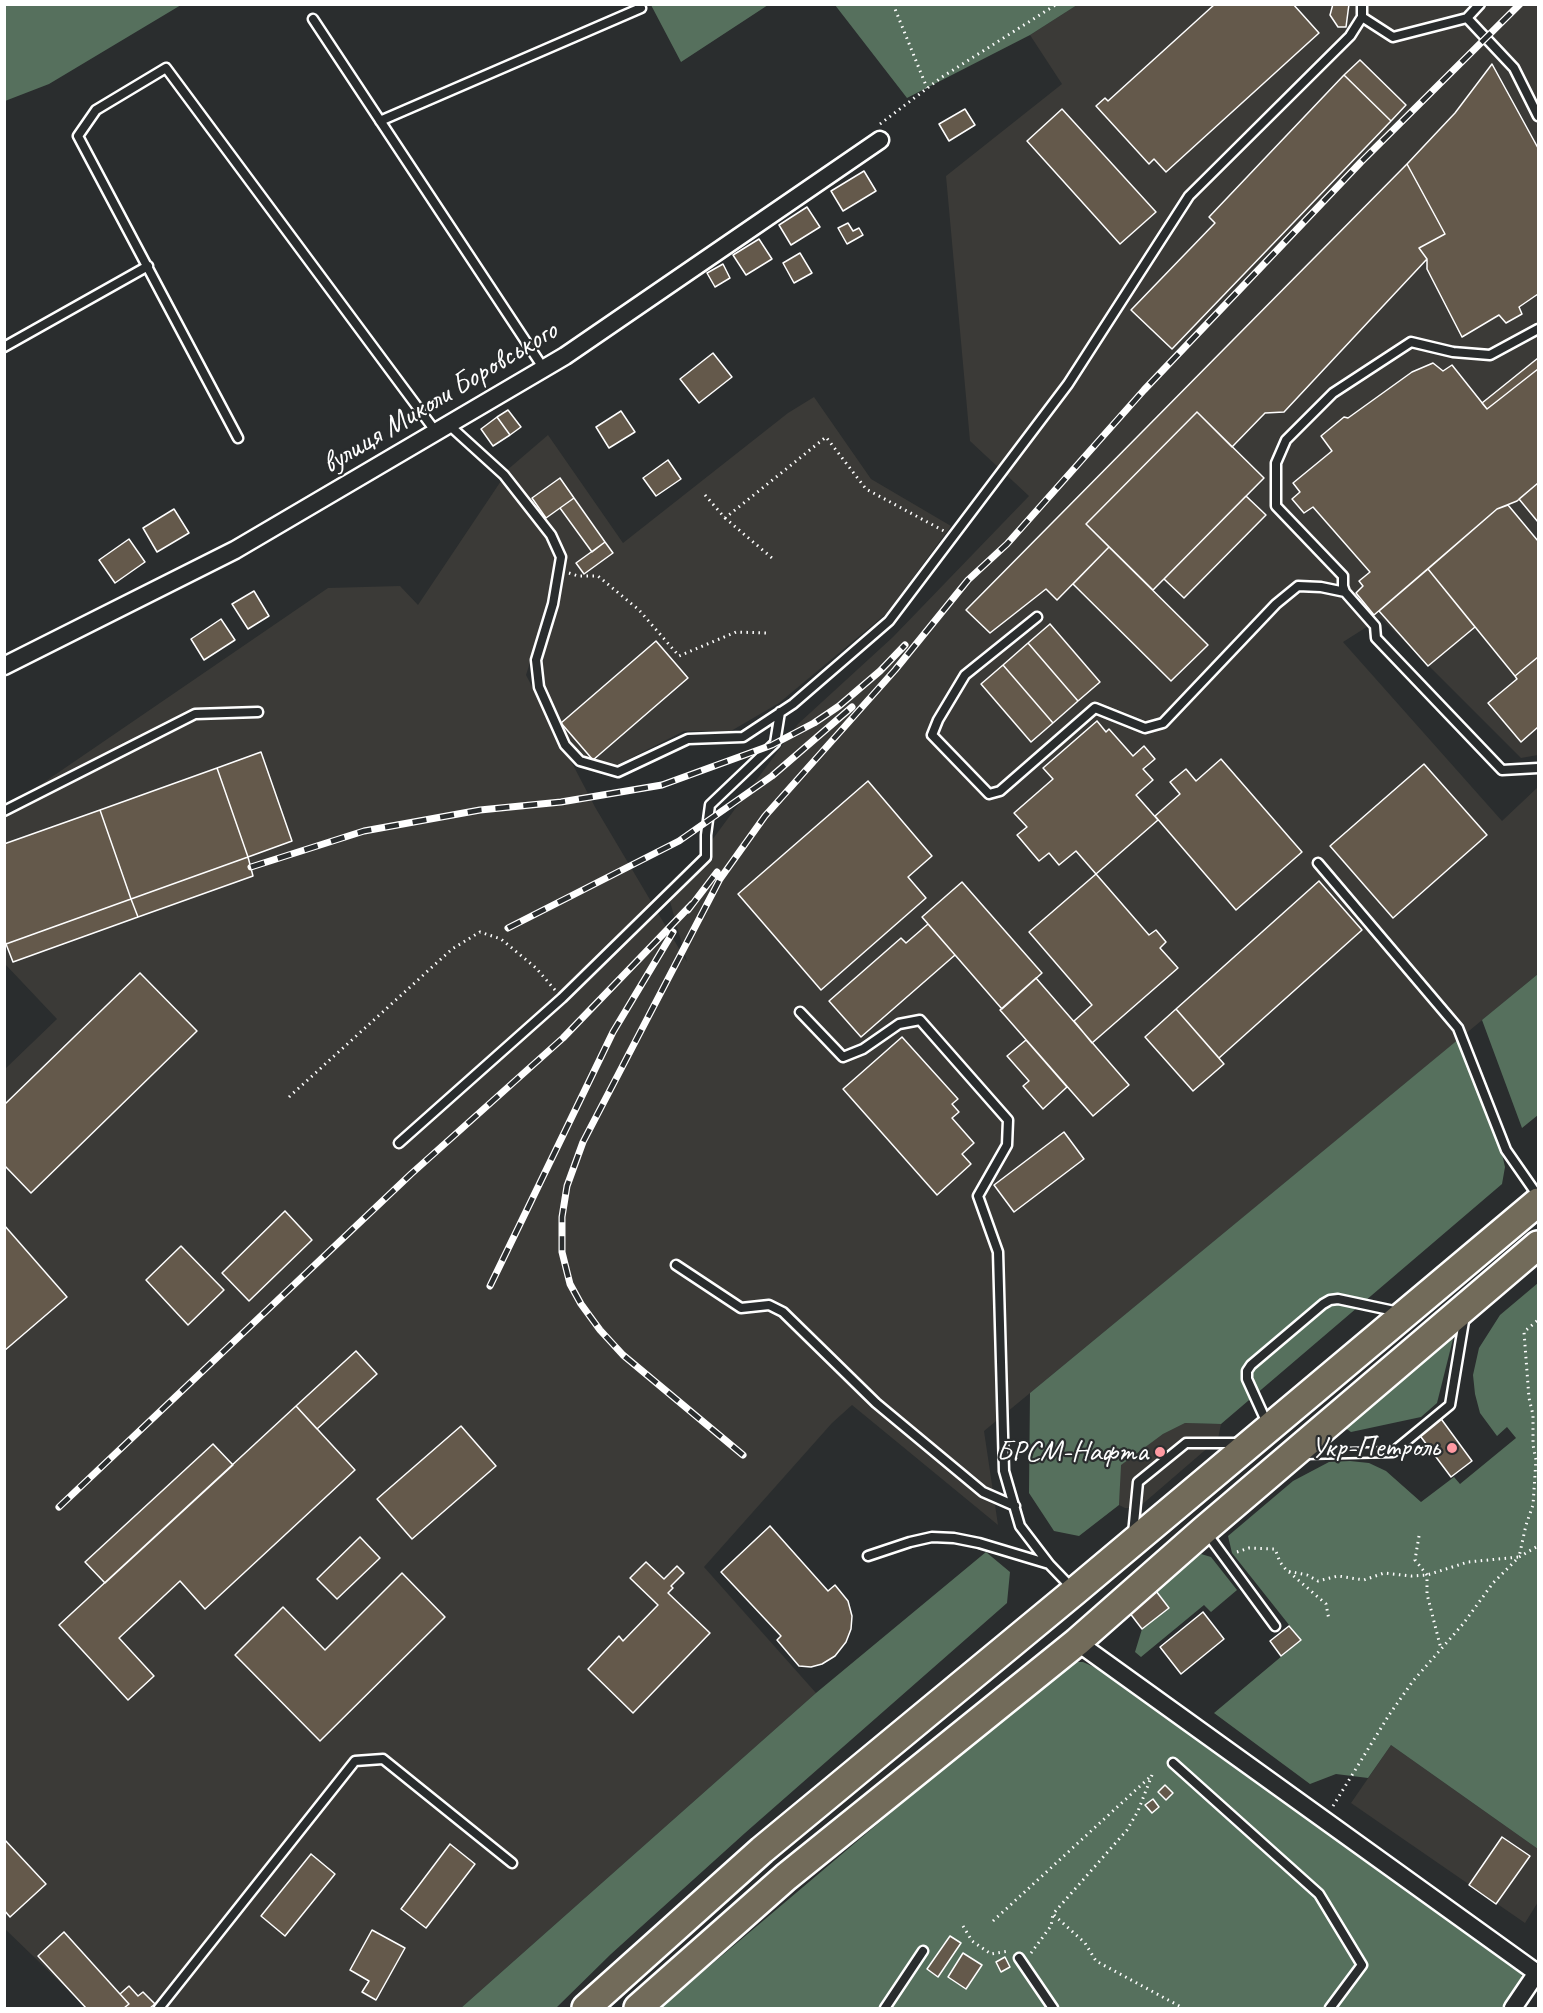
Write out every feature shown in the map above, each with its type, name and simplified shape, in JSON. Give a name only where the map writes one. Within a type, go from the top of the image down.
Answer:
[{"type":"main road","points":[[586,2008],[762,1850],[1539,1202]]},
{"type":"main road","points":[[638,2008],[786,1877],[1077,1642],[1291,1455],[1539,1245]]},
{"type":"street","name":"вулиця Миколи Боровського","points":[[4,666],[234,550],[566,356],[880,140]]},
{"type":"street","points":[[1077,1642],[1538,1972],[1513,2008]]},
{"type":"lane","points":[[238,438],[78,136],[96,110],[166,68],[443,429],[504,475],[551,535],[561,558],[554,604],[536,660],[538,687],[565,745],[580,761],[618,771],[688,739],[743,737],[793,704],[889,621],[1068,384],[1189,196],[1350,36],[1362,17],[1362,4]]},
{"type":"lane","points":[[1362,17],[1393,37],[1467,18],[1480,4]]},
{"type":"lane","points":[[380,121],[641,8]]},
{"type":"lane","points":[[1467,18],[1514,68],[1539,116]]},
{"type":"lane","points":[[313,19],[544,369]]},
{"type":"lane","points":[[4,347],[148,266]]},
{"type":"lane","points":[[1539,328],[1490,355],[1453,352],[1411,342],[1332,393],[1286,440],[1276,463],[1276,506],[1343,576],[1345,592],[1375,626],[1376,638],[1502,770],[1539,768]]},
{"type":"lane","points":[[1037,617],[965,675],[938,720],[932,735],[989,794],[1000,791],[1095,708],[1145,728],[1163,723],[1276,604],[1298,586],[1321,587],[1345,592]]},
{"type":"lane","points":[[4,811],[195,714],[258,712]]},
{"type":"lane","points":[[399,1143],[562,998],[706,857],[710,806],[775,743],[780,712]]},
{"type":"lane","points":[[1318,862],[1458,1028],[1506,1150],[1539,1196]]},
{"type":"lane","points":[[800,1012],[843,1057],[863,1049],[899,1024],[920,1020],[1008,1120],[1006,1145],[978,1196],[998,1252],[1004,1472],[1020,1526],[1049,1564],[1075,1591]]},
{"type":"lane","points":[[676,1265],[741,1308],[769,1305],[783,1312],[876,1403],[983,1492],[1014,1506]]},
{"type":"lane","points":[[1131,1544],[1138,1482],[1186,1443],[1260,1435],[1247,1371],[1251,1365],[1323,1304],[1338,1299],[1405,1314]]},
{"type":"lane","points":[[1291,1455],[1393,1452],[1450,1406],[1467,1305]]},
{"type":"lane","points":[[1204,1530],[1275,1626]]},
{"type":"lane","points":[[868,1557],[932,1537],[979,1543],[1049,1564]]},
{"type":"lane","points":[[159,2008],[355,1761],[383,1759],[512,1863]]},
{"type":"lane","points":[[1173,1763],[1319,1894],[1362,1965],[1330,2008]]},
{"type":"lane","points":[[885,2008],[923,1951]]},
{"type":"lane","points":[[1021,1960],[1053,2008]]},
{"type":"path","points":[[892,4],[927,88]]},
{"type":"path","points":[[880,140],[880,123],[927,88],[1057,4]]},
{"type":"path","points":[[725,519],[826,436],[866,489],[953,536]]},
{"type":"path","points":[[705,495],[725,519],[772,558]]},
{"type":"path","points":[[559,571],[578,576],[598,576],[639,610],[679,656],[736,632],[766,633]]},
{"type":"path","points":[[289,1097],[452,949],[480,932],[501,939],[536,968],[562,998]]},
{"type":"path","points":[[1519,1557],[1533,1505],[1536,1460],[1524,1332],[1539,1320]]},
{"type":"path","points":[[1419,1536],[1416,1560],[1427,1575],[1427,1594],[1441,1649]]},
{"type":"path","points":[[1324,1819],[1413,1681],[1463,1624],[1492,1583],[1519,1557],[1539,1546]]},
{"type":"path","points":[[1224,1555],[1249,1548],[1275,1549],[1280,1562],[1287,1571],[1326,1604],[1329,1620]]},
{"type":"path","points":[[1287,1571],[1307,1575],[1318,1581],[1338,1576],[1364,1580],[1384,1573],[1427,1575],[1468,1562],[1519,1557]]},
{"type":"path","points":[[963,1926],[972,1941],[991,1954],[1010,1951],[1021,1960],[1051,1926],[1053,1914],[1127,1830],[1138,1811],[1152,1775],[993,1921]]},
{"type":"path","points":[[1053,1914],[1085,1943],[1096,1961],[1183,2008]]},
{"type":"shaded area","points":[[1077,5],[1538,5],[1538,755],[1521,758],[1381,618],[1343,642],[1502,821],[1538,787],[1538,974],[984,1431],[998,1525],[852,1405],[832,1423],[704,1567],[816,1693],[461,2008],[87,2008],[5,1929],[5,1069],[57,1019],[5,964],[5,809],[328,588],[400,586],[418,605],[503,478],[550,543],[556,563],[548,608],[526,675],[595,807],[687,962],[669,898],[798,724],[893,637],[1029,496],[970,441],[946,176],[1062,84],[1030,35]]},
{"type":"shaded area","points":[[814,397],[871,479],[951,526],[887,613],[779,703],[731,731],[684,731],[615,766],[582,758],[567,742],[542,684],[540,662],[557,606],[564,557],[553,531],[506,471],[548,435],[623,543],[788,413]]},
{"type":"shaded area","points":[[1185,1423],[1221,1424],[1218,1439],[1138,1508],[1125,1508],[1119,1505],[1120,1465],[1163,1434]]},
{"type":"shaded area","points":[[1391,1745],[1538,1849],[1538,1902],[1525,1923],[1351,1803]]},
{"type":"green space","points":[[5,4],[181,5],[49,84],[5,101]]},
{"type":"green space","points":[[651,4],[768,5],[681,62]]},
{"type":"green space","points":[[835,5],[1077,5],[1030,35],[907,98]]},
{"type":"green space","points":[[1538,974],[1538,1115],[1522,1128],[1482,1020]]},
{"type":"green space","points":[[1460,1038],[1500,1145],[1505,1167],[1502,1184],[1221,1424],[1185,1423],[1163,1434],[1121,1465],[1119,1505],[1079,1536],[1054,1531],[1029,1493],[1030,1393]]},
{"type":"green space","points":[[1538,1283],[1538,1849],[1391,1745],[1368,1778],[1336,1774],[1310,1784],[1214,1713],[1301,1640],[1232,1553],[1228,1536],[1293,1481],[1329,1462],[1369,1463],[1386,1471],[1421,1502],[1454,1477],[1460,1484],[1516,1438],[1507,1427],[1497,1436],[1480,1413],[1473,1375],[1479,1348],[1500,1315]]},
{"type":"green space","points":[[1454,1335],[1437,1403],[1421,1417],[1351,1432],[1344,1427],[1344,1423]]},
{"type":"green space","points":[[986,1552],[1010,1572],[1007,1603],[745,1833],[611,1954],[556,2008],[461,2008],[816,1693]]},
{"type":"green space","points":[[1201,1554],[1211,1557],[1237,1590],[1211,1612],[1204,1605],[1141,1657],[1135,1652],[1142,1629],[1169,1608],[1154,1587]]},
{"type":"green space","points":[[1069,1662],[1083,1662],[1103,1671],[1521,1970],[1522,1979],[1502,2008],[660,2008]]},
{"type":"building","points":[[1215,4],[1293,4],[1319,33],[1166,172],[1154,159],[1149,164],[1096,106],[1105,98],[1108,101]]},
{"type":"building","points":[[1333,4],[1349,4],[1346,27],[1338,27],[1330,15]]},
{"type":"building","points":[[1360,60],[1406,105],[1391,121],[1344,75]]},
{"type":"building","points":[[1492,64],[1538,148],[1538,294],[1519,307],[1522,314],[1506,323],[1499,315],[1462,337],[1427,269],[1427,259],[1419,248],[1445,234],[1407,164],[1455,113]]},
{"type":"building","points":[[1344,75],[1391,121],[1172,349],[1131,310],[1215,223],[1209,217]]},
{"type":"building","points":[[965,109],[975,125],[949,141],[939,124]]},
{"type":"building","points":[[1062,109],[1156,212],[1120,244],[1027,141]]},
{"type":"building","points":[[1407,164],[1445,234],[1419,248],[1427,259],[1284,412],[1265,413],[1232,447],[1197,412],[1086,524],[1109,547],[1057,600],[1046,589],[990,633],[966,610]]},
{"type":"building","points":[[864,171],[876,191],[843,211],[831,191]]},
{"type":"building","points":[[807,207],[820,227],[791,245],[779,225]]},
{"type":"building","points":[[848,223],[853,231],[859,228],[863,235],[847,244],[838,228]]},
{"type":"building","points":[[759,239],[772,259],[746,275],[733,255]]},
{"type":"building","points":[[800,253],[812,273],[794,283],[783,263]]},
{"type":"building","points":[[723,264],[730,278],[715,287],[707,273]]},
{"type":"building","points":[[713,353],[732,377],[699,403],[680,379]]},
{"type":"building","points":[[1538,358],[1538,369],[1487,409],[1482,403]]},
{"type":"building","points":[[1433,363],[1443,371],[1452,365],[1487,409],[1538,369],[1538,483],[1517,501],[1497,509],[1374,615],[1356,593],[1363,586],[1359,581],[1370,572],[1313,507],[1304,513],[1292,499],[1300,492],[1293,483],[1332,451],[1321,436],[1344,417],[1348,418],[1412,372]]},
{"type":"building","points":[[508,410],[521,427],[510,435],[497,417]]},
{"type":"building","points":[[621,411],[635,432],[609,448],[596,427]]},
{"type":"building","points":[[1197,412],[1264,478],[1153,590],[1086,524]]},
{"type":"building","points":[[497,417],[510,435],[493,446],[481,429]]},
{"type":"building","points":[[668,460],[681,479],[656,496],[643,478]]},
{"type":"building","points":[[560,478],[574,498],[546,518],[532,498]]},
{"type":"building","points":[[1538,483],[1538,522],[1519,499]]},
{"type":"building","points":[[1246,496],[1266,515],[1184,598],[1164,579]]},
{"type":"building","points":[[574,498],[605,542],[592,552],[560,508]]},
{"type":"building","points":[[1508,505],[1538,541],[1538,657],[1515,676],[1428,569],[1497,509]]},
{"type":"building","points":[[174,509],[189,533],[157,552],[143,528]]},
{"type":"building","points":[[129,539],[145,562],[115,583],[99,560]]},
{"type":"building","points":[[605,542],[613,553],[584,574],[576,563]]},
{"type":"building","points":[[1109,547],[1208,645],[1171,681],[1073,584]]},
{"type":"building","points":[[1428,569],[1475,627],[1428,666],[1379,611]]},
{"type":"building","points":[[254,591],[269,616],[248,629],[232,604]]},
{"type":"building","points":[[221,619],[235,640],[204,660],[191,639]]},
{"type":"building","points":[[1050,624],[1100,682],[1078,701],[1028,643]]},
{"type":"building","points":[[656,641],[688,678],[593,760],[561,723]]},
{"type":"building","points":[[1028,643],[1078,701],[1053,723],[1003,665]]},
{"type":"building","points":[[1538,657],[1538,727],[1521,742],[1488,703],[1517,679],[1515,676]]},
{"type":"building","points":[[1003,665],[1053,723],[1031,742],[981,684]]},
{"type":"building","points":[[1097,721],[1106,732],[1109,729],[1133,756],[1144,746],[1155,759],[1143,769],[1153,780],[1136,795],[1158,820],[1096,874],[1076,851],[1059,865],[1049,853],[1039,861],[1017,835],[1027,827],[1014,813],[1053,779],[1043,768]]},
{"type":"building","points":[[261,752],[292,841],[248,857],[217,768]]},
{"type":"building","points":[[1221,759],[1302,852],[1236,910],[1155,816],[1180,794],[1170,782],[1186,769],[1196,781]]},
{"type":"building","points":[[1424,764],[1487,835],[1393,918],[1330,846]]},
{"type":"building","points":[[217,768],[248,857],[131,899],[100,810]]},
{"type":"building","points":[[868,781],[932,856],[908,877],[926,898],[821,990],[738,894]]},
{"type":"building","points":[[100,810],[131,899],[6,944],[4,939],[4,844]]},
{"type":"building","points":[[248,857],[253,876],[138,917],[131,899]]},
{"type":"building","points":[[1096,874],[1149,935],[1156,930],[1166,942],[1160,948],[1178,968],[1092,1043],[1074,1021],[1092,1005],[1029,932]]},
{"type":"building","points":[[1319,881],[1362,930],[1219,1058],[1176,1009]]},
{"type":"building","points":[[962,882],[1042,973],[1002,1009],[922,917]]},
{"type":"building","points":[[131,899],[138,917],[13,962],[6,944]]},
{"type":"building","points":[[928,924],[955,955],[861,1037],[829,1001],[901,938],[906,943]]},
{"type":"building","points":[[140,973],[197,1031],[31,1193],[4,1165],[4,1105]]},
{"type":"building","points":[[1036,978],[1129,1085],[1093,1116],[1000,1010]]},
{"type":"building","points":[[1176,1009],[1224,1064],[1193,1091],[1145,1037]]},
{"type":"building","points":[[902,1037],[958,1099],[952,1104],[959,1112],[952,1118],[974,1143],[962,1154],[971,1164],[937,1195],[843,1089]]},
{"type":"building","points":[[1026,1040],[1067,1087],[1043,1109],[1023,1086],[1029,1081],[1007,1056]]},
{"type":"building","points":[[1064,1132],[1084,1159],[1014,1212],[994,1185]]},
{"type":"building","points":[[285,1211],[312,1240],[249,1301],[222,1273]]},
{"type":"building","points":[[4,1225],[67,1297],[4,1351]]},
{"type":"building","points":[[181,1246],[224,1290],[188,1325],[146,1280]]},
{"type":"building","points":[[356,1351],[377,1374],[317,1429],[296,1406]]},
{"type":"building","points":[[296,1406],[355,1470],[205,1609],[180,1581],[119,1638],[154,1676],[128,1700],[59,1625]]},
{"type":"building","points":[[1439,1416],[1472,1461],[1451,1477],[1418,1433]]},
{"type":"building","points":[[461,1426],[496,1466],[412,1539],[377,1499]]},
{"type":"building","points":[[213,1444],[233,1465],[105,1583],[85,1562]]},
{"type":"building","points":[[770,1526],[828,1591],[835,1585],[848,1601],[852,1616],[851,1629],[846,1642],[835,1656],[822,1664],[811,1667],[799,1666],[777,1640],[781,1636],[721,1572]]},
{"type":"building","points":[[360,1537],[380,1558],[337,1599],[317,1579]]},
{"type":"building","points":[[646,1562],[664,1579],[677,1566],[684,1573],[671,1586],[673,1588],[668,1593],[710,1633],[633,1713],[588,1669],[619,1636],[623,1641],[658,1605],[630,1578]]},
{"type":"building","points":[[402,1573],[445,1617],[320,1741],[235,1655],[283,1607],[325,1650]]},
{"type":"building","points":[[1156,1591],[1169,1608],[1142,1629],[1129,1612]]},
{"type":"building","points":[[1203,1612],[1224,1639],[1181,1674],[1160,1647]]},
{"type":"building","points":[[1289,1626],[1301,1640],[1281,1656],[1270,1641]]},
{"type":"building","points":[[1165,1785],[1173,1793],[1166,1800],[1158,1792]]},
{"type":"building","points":[[1153,1799],[1159,1807],[1152,1813],[1145,1805]]},
{"type":"building","points":[[1502,1837],[1530,1856],[1496,1904],[1469,1885]]},
{"type":"building","points":[[4,1839],[46,1884],[10,1917],[4,1910]]},
{"type":"building","points":[[450,1844],[475,1864],[426,1928],[401,1909]]},
{"type":"building","points":[[311,1854],[335,1874],[285,1936],[261,1916]]},
{"type":"building","points":[[372,1930],[405,1948],[376,2000],[362,1992],[369,1981],[350,1970]]},
{"type":"building","points":[[64,1932],[129,2004],[124,2008],[86,2008],[38,1956]]},
{"type":"building","points":[[950,1936],[961,1943],[938,1977],[927,1969]]},
{"type":"building","points":[[963,1953],[982,1965],[966,1989],[948,1977]]},
{"type":"building","points":[[1005,1957],[1010,1967],[1001,1972],[996,1962]]},
{"type":"building","points":[[129,1986],[138,1996],[143,1992],[155,2004],[150,2008],[124,2008],[129,2004],[120,1994]]},
{"type":"railway","points":[[743,1455],[623,1355],[600,1330],[570,1284],[562,1252],[562,1217],[567,1186],[583,1142],[720,879],[765,816],[895,670],[968,580],[1007,544],[1144,390],[1361,162],[1520,4]]},
{"type":"railway","points":[[251,867],[364,831],[480,810],[561,802],[662,785],[772,745],[814,723],[839,706],[880,671],[905,645]]},
{"type":"railway","points":[[508,928],[679,841],[772,776],[852,707]]},
{"type":"railway","points":[[688,910],[717,872]]},
{"type":"railway","points":[[59,1507],[411,1174],[563,1038],[692,904]]},
{"type":"railway","points":[[490,1286],[613,1032],[673,932]]},
{"type":"place","name":"Укр-Петроль","points":[[1452,1448]]},
{"type":"place","name":"БРСМ-Нафта","points":[[1160,1452]]}]
